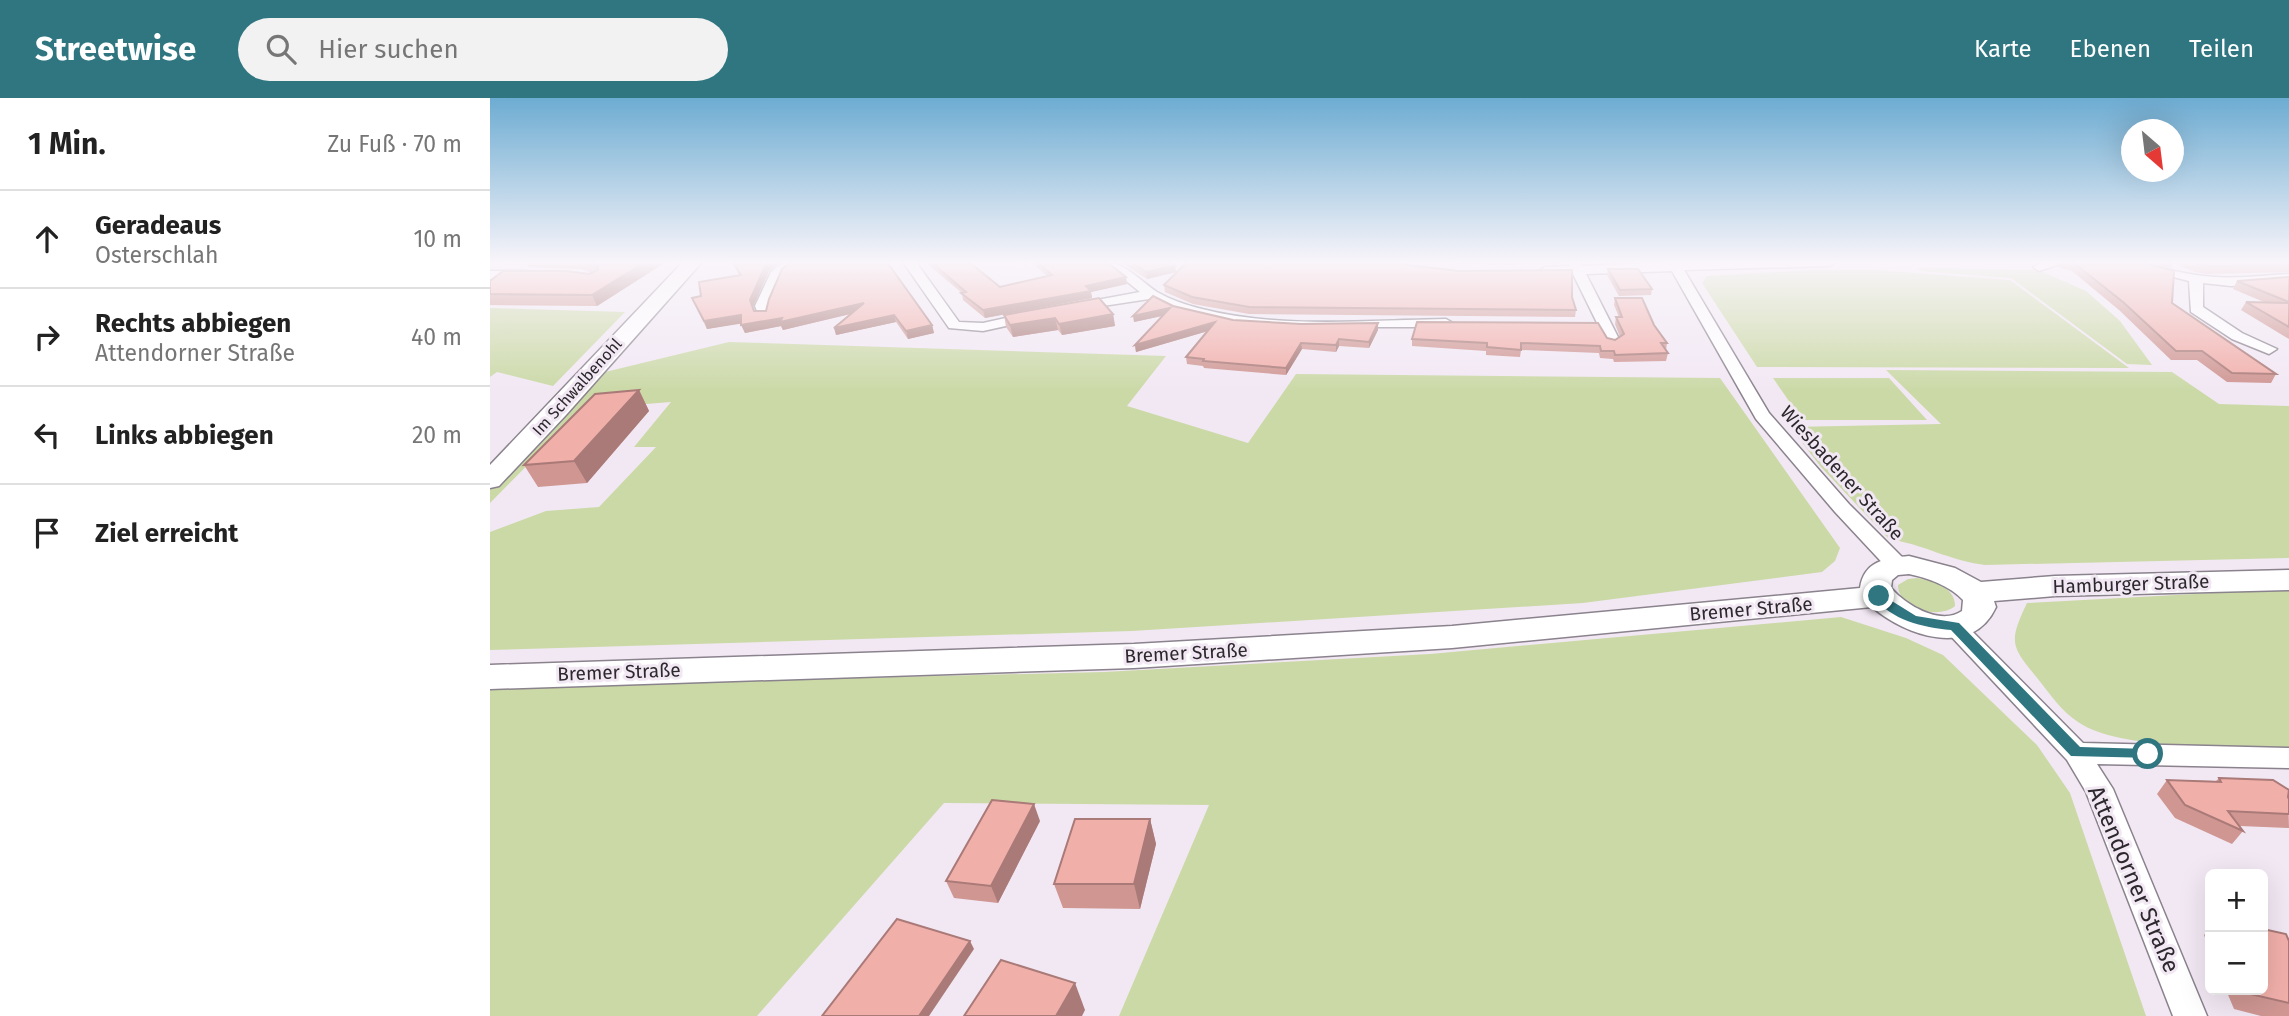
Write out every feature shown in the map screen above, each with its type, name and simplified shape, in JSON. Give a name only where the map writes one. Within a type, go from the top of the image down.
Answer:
[{"type":"main road","name":"Im Schwalbenohl","points":[[490,480],[653,305]]},
{"type":"main road","points":[[1898,566],[1921,567],[1945,574],[1973,593],[1979,610],[1975,618],[1954,626],[1933,625],[1911,619],[1887,605],[1879,596],[1874,582],[1877,576],[1898,566]]},
{"type":"main road","name":"Hamburger Straße","points":[[1973,593],[2055,586],[2289,580]]},
{"type":"main road","name":"Bremer Straße","points":[[490,677],[1134,656],[1452,637],[1879,596]]},
{"type":"street","points":[[763,305],[764,313]]},
{"type":"street","points":[[940,305],[954,325],[963,328],[1094,305]]},
{"type":"street","points":[[1178,305],[1192,311],[1249,321],[1460,323]]},
{"type":"street","points":[[1590,305],[1597,324],[1613,341]]},
{"type":"street","name":"Wiesbadener Straße","points":[[1698,305],[1762,415],[1842,508],[1898,566]]},
{"type":"street","points":[[2196,305],[2196,309],[2237,336],[2269,349]]},
{"type":"street","name":"Attendorner Straße","points":[[1954,626],[2076,752],[2099,789],[2190,1016]]},
{"type":"street","points":[[2076,752],[2289,758]]},
{"type":"green space","points":[[1716,305],[2044,305],[2129,368],[1757,367]]},
{"type":"green space","points":[[2047,305],[2102,305],[2120,321],[2152,365],[2127,364]]},
{"type":"green space","points":[[490,308],[625,312],[553,386],[497,372],[490,377]]},
{"type":"green space","points":[[729,342],[1166,356],[1127,406],[1248,443],[1296,374],[1720,378],[1840,548],[1835,561],[1822,572],[1583,603],[1132,631],[490,650],[490,532],[546,511],[599,507],[656,447],[634,447],[671,402],[583,409],[490,503],[490,490],[549,433],[601,373]]},
{"type":"green space","points":[[1886,370],[2172,372],[2219,404],[2289,406],[2289,558],[1985,565],[1889,539],[1821,467],[1790,427],[1941,424]]},
{"type":"green space","points":[[1773,378],[1889,378],[1927,420],[1802,420]]},
{"type":"green space","points":[[1917,578],[1936,583],[1947,590],[1954,599],[1955,606],[1948,610],[1930,612],[1912,606],[1900,593],[1898,585],[1908,579]]},
{"type":"green space","points":[[2289,589],[2289,748],[2179,745],[2121,738],[2097,731],[2078,722],[2061,708],[2022,659],[2015,644],[2017,627],[2027,603]]},
{"type":"green space","points":[[1841,617],[1906,638],[1943,655],[2037,745],[2070,793],[2146,1016],[1119,1016],[1209,805],[944,803],[757,1016],[490,1016],[490,687],[1104,672],[1430,654]]},
{"type":"building","points":[[696,305],[752,305],[754,311],[766,311],[768,305],[856,305],[780,322],[782,318],[741,325],[741,315],[704,321]]},
{"type":"building","points":[[862,305],[918,305],[932,325],[906,331],[894,315],[834,328]]},
{"type":"building","points":[[976,305],[1012,305],[983,310]]},
{"type":"building","points":[[1061,305],[1105,305],[1113,314],[1059,324],[1055,318],[1010,325],[1004,315]]},
{"type":"building","points":[[1144,305],[1171,305],[1233,320],[1301,324],[1378,323],[1369,342],[1339,339],[1336,345],[1301,343],[1286,368],[1203,361],[1204,359],[1186,357],[1215,322],[1135,345],[1170,308],[1133,316]]},
{"type":"building","points":[[1237,305],[1574,305],[1576,310]]},
{"type":"building","points":[[1618,305],[1645,305],[1654,325],[1667,343],[1661,343],[1668,353],[1615,355],[1614,351],[1601,351],[1600,346],[1521,343],[1521,350],[1487,347],[1487,343],[1412,339],[1417,322],[1598,323],[1607,338],[1615,340],[1624,334],[1616,317],[1622,317]]},
{"type":"building","points":[[2126,305],[2175,305],[2276,374],[2232,373],[2202,351],[2176,351]]},
{"type":"building","points":[[2251,305],[2289,305],[2289,327]]},
{"type":"building","points":[[639,390],[574,461],[524,465],[595,394]]},
{"type":"building","points":[[2219,778],[2273,780],[2289,790],[2289,814],[2228,811],[2243,831],[2185,805],[2167,780],[2221,782]]},
{"type":"building","points":[[992,800],[1034,804],[991,886],[946,881]]},
{"type":"building","points":[[1075,819],[1150,819],[1134,884],[1054,884]]},
{"type":"building","points":[[897,919],[970,941],[919,1016],[822,1016]]},
{"type":"building","points":[[2268,930],[2286,934],[2289,941],[2289,1003],[2254,995],[2268,995]]},
{"type":"building","points":[[1001,960],[1075,983],[1056,1016],[964,1016]]},
{"type":"route","points":[[1879,596],[1887,605],[1911,619],[1926,624],[1954,626],[2076,752],[2148,754]]}]
